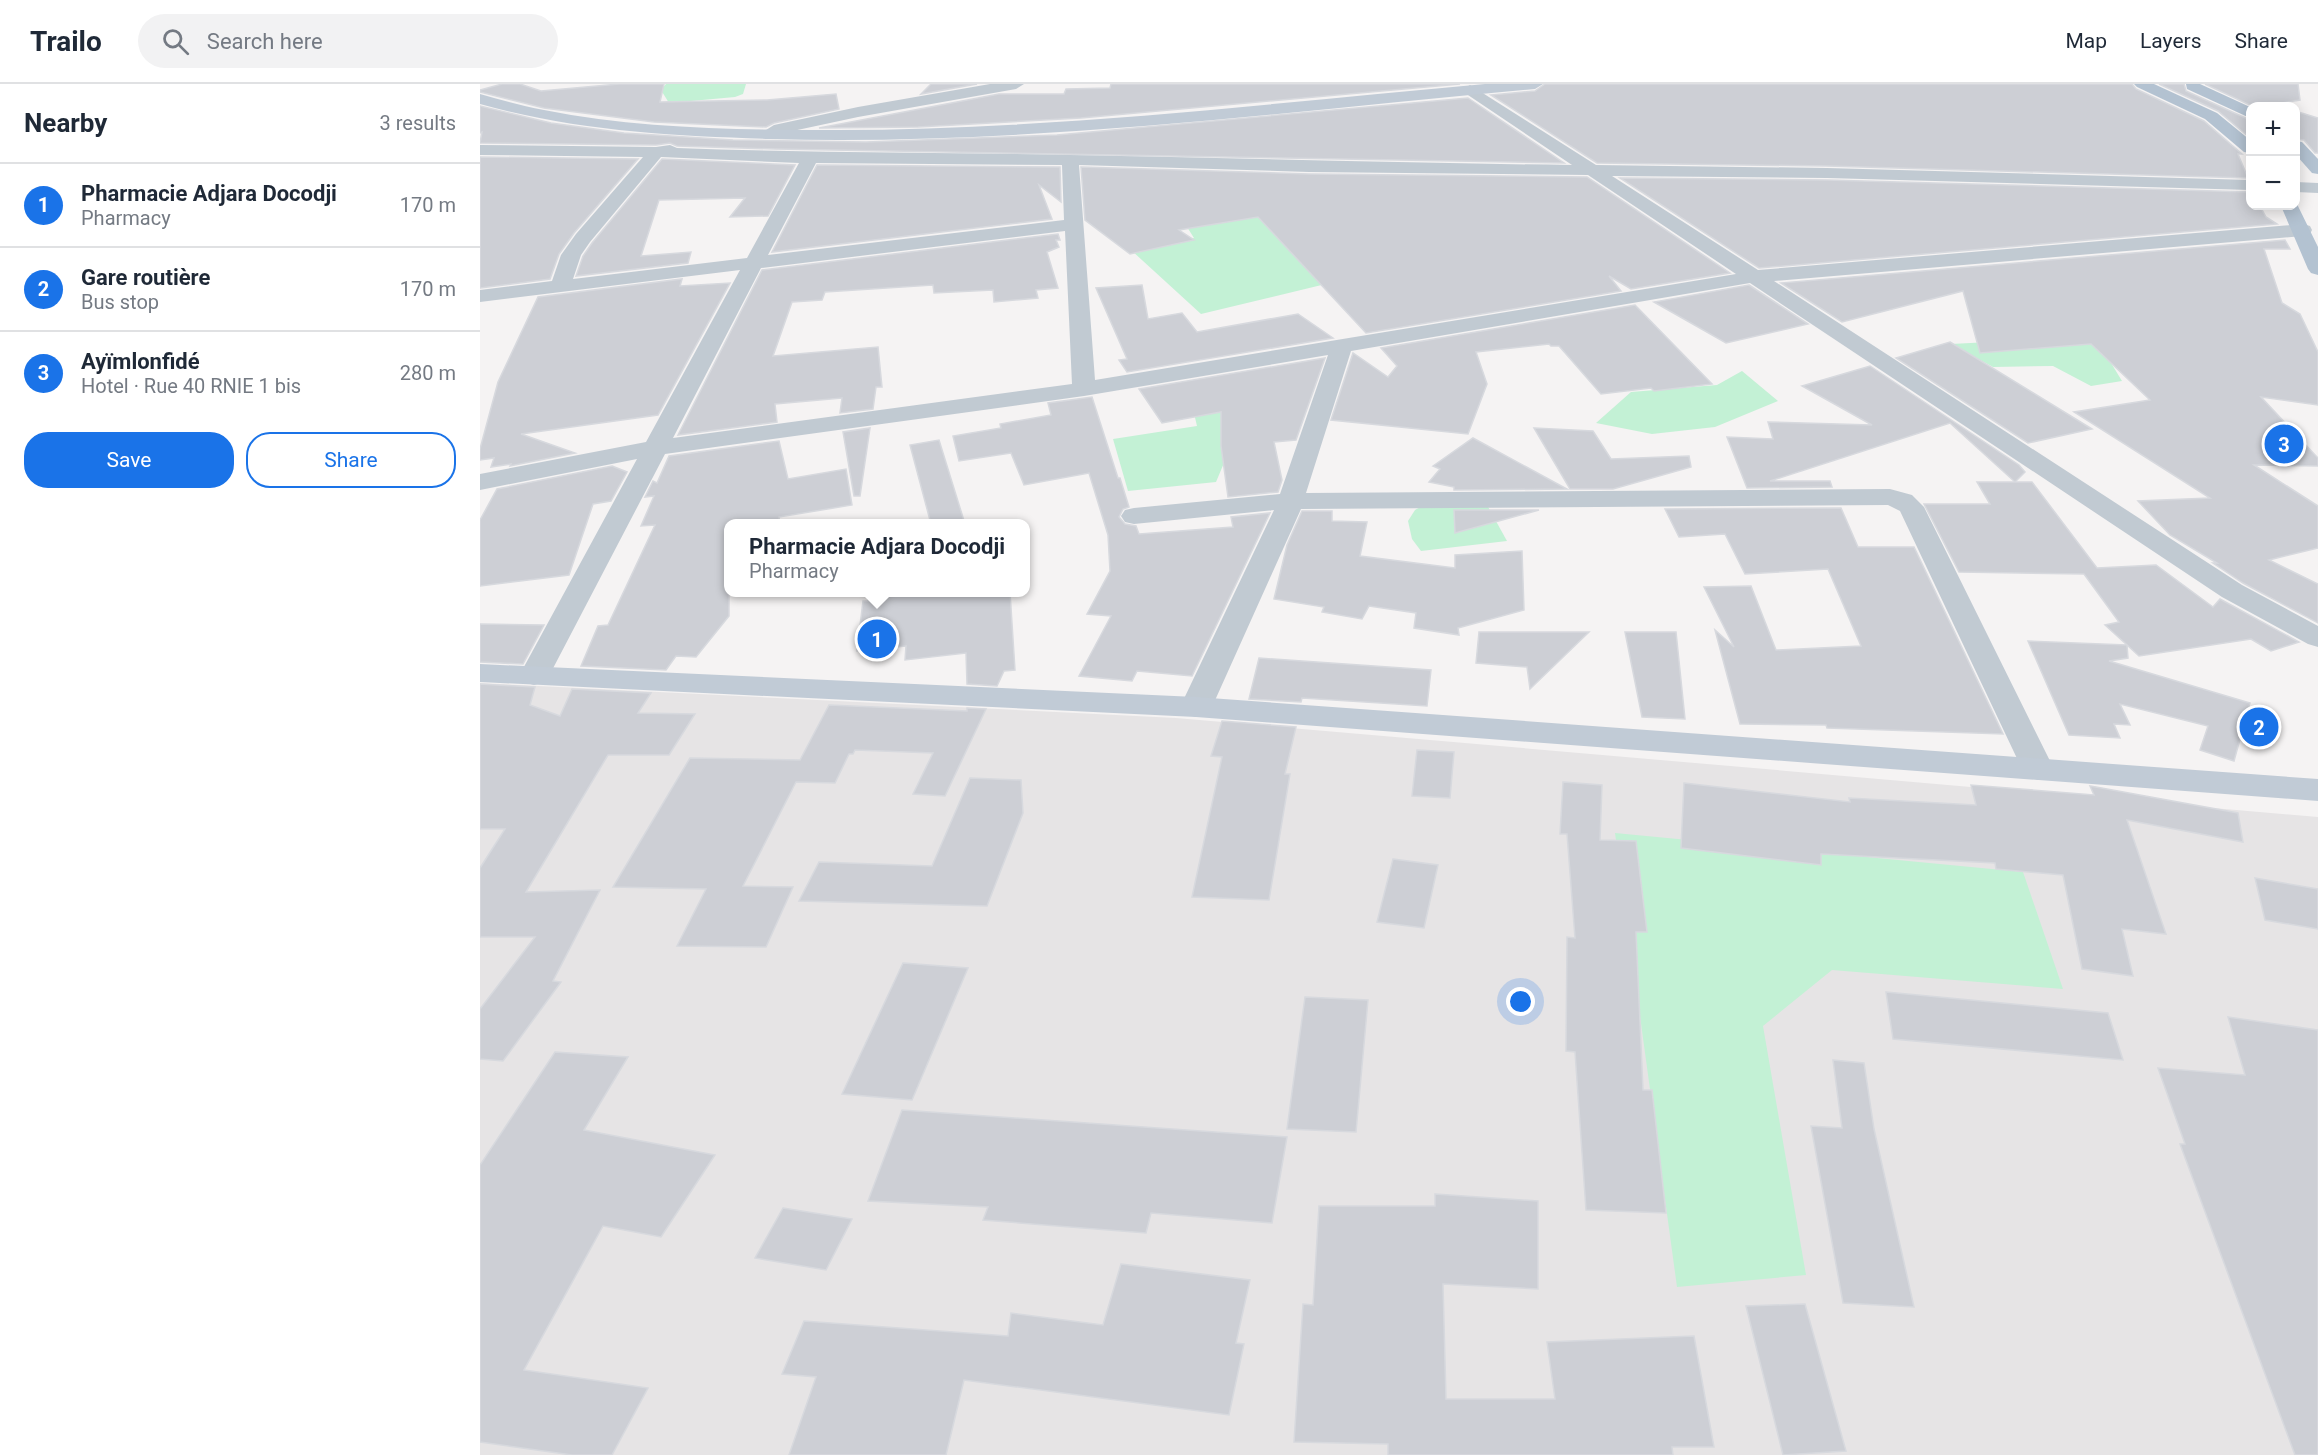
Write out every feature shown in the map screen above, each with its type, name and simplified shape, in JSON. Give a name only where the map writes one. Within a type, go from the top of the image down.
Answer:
[{"type":"main road","points":[[2142,84],[2211,116],[2246,144]]},
{"type":"main road","points":[[2187,84],[2246,111]]},
{"type":"main road","points":[[2300,151],[2318,169]]},
{"type":"main road","points":[[2299,215],[2318,269]]},
{"type":"street","points":[[560,286],[571,255],[583,238],[656,152],[858,112],[1016,84]]},
{"type":"street","points":[[480,99],[524,111],[571,119],[660,129],[878,136],[1039,129],[1496,84]]},
{"type":"street","points":[[1463,87],[1535,84]]},
{"type":"street","points":[[480,86],[541,105],[600,115],[766,132]]},
{"type":"street","points":[[1463,87],[2232,591],[2318,638]]},
{"type":"street","points":[[480,150],[656,152],[810,158],[1070,160],[1309,167],[1827,174],[2246,185]]},
{"type":"street","points":[[534,676],[810,158]]},
{"type":"street","points":[[1070,160],[1083,389]]},
{"type":"street","points":[[2300,187],[2318,188]]},
{"type":"street","points":[[480,482],[655,448],[1083,389],[1341,348],[1752,277],[2299,215]]},
{"type":"street","points":[[480,296],[1074,224]]},
{"type":"street","points":[[1196,707],[1291,501],[1341,348]]},
{"type":"street","points":[[1134,516],[1291,501],[1890,497],[1903,501],[1911,507],[2038,769]]},
{"type":"street","points":[[480,673],[1196,707],[2318,790]]},
{"type":"shaded area","points":[[480,683],[1176,718],[2318,817],[2318,1455],[480,1455]]},
{"type":"green space","points":[[666,84],[746,84],[743,94],[735,97],[669,103],[661,90]]},
{"type":"green space","points":[[1242,202],[1334,282],[1201,314],[1131,250],[1194,238],[1175,208]]},
{"type":"green space","points":[[2086,337],[2108,358],[2122,381],[2091,386],[2053,366],[1993,367],[1951,344]]},
{"type":"green space","points":[[1742,371],[1778,401],[1715,427],[1652,434],[1596,423],[1631,392],[1717,385]]},
{"type":"green space","points":[[1189,392],[1226,414],[1229,451],[1216,482],[1128,491],[1113,439],[1197,426]]},
{"type":"green space","points":[[1431,501],[1487,505],[1507,541],[1421,551],[1412,539],[1408,521],[1415,510]]},
{"type":"green space","points":[[1615,833],[2023,872],[2063,989],[1832,970],[1763,1026],[1806,1275],[1677,1287]]},
{"type":"building","points":[[502,84],[520,84],[541,91],[619,84],[664,84],[660,102],[767,100],[836,94],[839,109],[774,123],[766,127],[654,122],[544,108],[480,92],[480,90]]},
{"type":"building","points":[[931,84],[977,84],[921,94]]},
{"type":"building","points":[[1111,84],[1460,84],[1081,118],[918,127],[819,128],[999,94],[1064,94],[1066,89],[1110,88]]},
{"type":"building","points":[[1545,84],[2132,84],[2136,89],[2204,121],[2242,154],[2238,154],[2246,178],[1827,166],[1597,163],[1491,95],[1535,91]]},
{"type":"building","points":[[2159,84],[2184,84],[2186,91],[2246,118],[2246,135],[2218,111]]},
{"type":"building","points":[[2205,84],[2298,84],[2300,100],[2246,103]]},
{"type":"building","points":[[1468,98],[1564,163],[775,149],[677,146],[670,143],[656,145],[480,143],[482,132],[480,133],[480,106],[551,123],[624,133],[733,140],[866,142],[1057,135]]},
{"type":"building","points":[[2300,113],[2318,118],[2318,153],[2315,153],[2304,140],[2300,140]]},
{"type":"building","points":[[480,157],[638,159],[574,233],[559,254],[550,279],[480,288]]},
{"type":"building","points":[[662,159],[795,165],[768,216],[730,217],[745,198],[659,200],[641,256],[691,252],[688,263],[576,276],[583,256],[592,243]]},
{"type":"building","points":[[817,165],[1060,167],[1061,202],[1039,185],[1052,219],[772,252]]},
{"type":"building","points":[[1081,167],[1309,174],[1587,177],[1730,273],[1631,289],[1609,276],[1621,291],[1366,333],[1258,217],[1179,230],[1194,240],[1130,254],[1085,220]]},
{"type":"building","points":[[1620,178],[1827,180],[2246,192],[2246,210],[2262,210],[2266,217],[2277,224],[1759,268]]},
{"type":"building","points":[[1058,234],[1060,240],[1056,240],[1059,247],[1047,252],[1058,288],[1036,290],[1038,298],[994,302],[993,290],[934,293],[933,285],[825,292],[822,300],[792,302],[773,356],[878,347],[882,387],[876,387],[873,409],[840,413],[842,398],[775,404],[777,422],[678,435],[762,270]]},
{"type":"building","points":[[2285,240],[2290,249],[2264,249],[2282,303],[2300,314],[2318,352],[2318,405],[2261,397],[2318,458],[2318,466],[2254,465],[2318,506],[2318,548],[2269,560],[2318,584],[2318,623],[2243,583],[2213,563],[2217,563],[2170,535],[2138,501],[2210,498],[2074,412],[2150,400],[2091,344],[1980,353],[1963,291],[1842,322],[1781,283]]},
{"type":"building","points":[[682,279],[680,286],[730,283],[658,415],[521,434],[575,453],[510,466],[511,464],[491,467],[494,458],[480,460],[480,449],[498,382],[538,297]]},
{"type":"building","points":[[1142,285],[1148,319],[1182,313],[1197,332],[1298,314],[1333,338],[1127,372],[1119,360],[1127,359],[1096,288]]},
{"type":"building","points":[[1749,285],[1808,324],[1726,343],[1654,302]]},
{"type":"building","points":[[1635,305],[1712,384],[1601,394],[1559,346],[1549,344],[1476,352],[1487,384],[1468,434],[1331,420],[1353,353],[1388,377],[1397,366],[1381,348]]},
{"type":"building","points":[[1950,342],[2092,429],[2028,443],[1896,358]]},
{"type":"building","points":[[1325,358],[1296,440],[1274,442],[1282,480],[1278,492],[1228,497],[1221,446],[1221,412],[1162,423],[1139,389]]},
{"type":"building","points":[[1870,366],[2019,465],[2025,472],[2015,482],[1950,423],[1770,481],[1830,481],[1832,487],[1747,488],[1727,437],[1773,439],[1768,422],[1872,425],[1802,386]]},
{"type":"building","points":[[1092,397],[1129,507],[1123,509],[1119,517],[1125,524],[1136,526],[1139,534],[1233,527],[1231,517],[1270,513],[1192,676],[1137,671],[1132,681],[1079,676],[1111,616],[1087,614],[1110,571],[1108,535],[1089,473],[1024,485],[1011,453],[959,461],[953,436],[1001,428],[1000,424],[1051,415],[1048,403]]},
{"type":"building","points":[[870,428],[860,496],[854,496],[843,432]]},
{"type":"building","points":[[1534,428],[1593,431],[1611,459],[1689,456],[1691,467],[1613,489],[1570,489]]},
{"type":"building","points":[[1473,438],[1567,489],[1454,490],[1454,487],[1429,482],[1440,469],[1433,466]]},
{"type":"building","points":[[939,440],[963,519],[930,519],[910,445]]},
{"type":"building","points":[[779,441],[788,479],[846,469],[852,505],[779,517],[779,519],[724,519],[724,597],[729,597],[729,616],[696,657],[676,656],[666,670],[581,666],[598,626],[608,625],[655,525],[641,526],[654,496],[645,497],[653,481],[657,483],[669,456]]},
{"type":"building","points":[[612,466],[627,472],[611,501],[593,504],[569,575],[480,586],[480,520],[497,489]]},
{"type":"building","points":[[1977,482],[2032,482],[2097,568],[2156,565],[2213,607],[2220,599],[2299,642],[2271,651],[2251,639],[2139,656],[2105,625],[2119,622],[2084,574],[1959,572],[1924,504],[1990,504]]},
{"type":"building","points":[[1841,508],[1858,547],[1914,547],[2003,734],[1827,728],[1826,725],[1740,724],[1715,630],[1734,647],[1704,587],[1751,586],[1776,650],[1861,646],[1828,569],[1745,574],[1725,534],[1679,537],[1665,509]]},
{"type":"building","points":[[1454,510],[1539,510],[1455,533]]},
{"type":"building","points":[[1302,511],[1332,511],[1332,521],[1367,522],[1360,556],[1455,568],[1455,555],[1522,551],[1524,610],[1458,628],[1459,635],[1414,628],[1416,613],[1369,606],[1362,619],[1322,612],[1324,607],[1274,599],[1287,545]]},
{"type":"building","points":[[868,597],[1010,597],[1015,670],[1004,671],[997,686],[967,684],[966,653],[905,660],[906,646],[857,651],[863,601],[868,601]]},
{"type":"building","points":[[480,624],[544,625],[523,664],[480,662]]},
{"type":"building","points":[[1479,632],[1589,632],[1530,689],[1527,667],[1476,663]]},
{"type":"building","points":[[1625,632],[1676,632],[1685,719],[1642,717]]},
{"type":"building","points":[[2028,641],[2127,645],[2128,658],[2109,661],[2250,703],[2234,761],[2200,750],[2208,726],[2120,704],[2130,725],[2114,724],[2120,738],[2069,735]]},
{"type":"building","points":[[1259,658],[1431,670],[1427,706],[1302,698],[1301,702],[1249,699]]},
{"type":"building","points":[[480,684],[535,687],[530,705],[560,716],[572,689],[651,693],[638,713],[695,714],[669,755],[608,755],[526,892],[600,890],[553,981],[561,982],[503,1061],[480,1059],[480,1009],[535,937],[480,937],[480,868],[505,829],[480,829]]},
{"type":"building","points":[[829,705],[967,711],[967,708],[986,709],[945,796],[913,794],[933,753],[855,750],[853,754],[849,754],[835,783],[796,782],[743,886],[793,887],[766,947],[677,946],[706,889],[613,887],[690,758],[800,760]]},
{"type":"building","points":[[1222,721],[1296,727],[1285,774],[1290,774],[1269,900],[1192,897],[1222,757],[1211,756]]},
{"type":"building","points":[[1417,750],[1454,752],[1450,798],[1412,796]]},
{"type":"building","points":[[970,778],[1021,780],[1023,813],[987,906],[799,901],[819,862],[932,866]]},
{"type":"building","points":[[1563,782],[1602,785],[1600,840],[1636,841],[1647,932],[1636,932],[1643,1090],[1652,1090],[1666,1213],[1586,1210],[1575,1052],[1566,1051],[1567,937],[1575,938],[1567,834],[1560,834]]},
{"type":"building","points":[[1684,783],[1850,802],[1849,798],[1976,805],[1971,785],[2094,795],[2090,786],[2238,813],[2243,842],[2127,820],[2166,934],[2122,929],[2133,976],[2082,969],[2063,875],[1996,869],[1995,863],[1821,854],[1821,865],[1681,848]]},
{"type":"building","points":[[1393,859],[1438,865],[1424,928],[1377,922]]},
{"type":"building","points":[[2255,878],[2318,889],[2318,929],[2265,920]]},
{"type":"building","points":[[903,963],[968,968],[912,1100],[842,1094]]},
{"type":"building","points":[[1886,992],[2108,1013],[2123,1060],[1893,1039]]},
{"type":"building","points":[[1305,997],[1368,1000],[1356,1132],[1287,1129]]},
{"type":"building","points":[[2228,1017],[2318,1030],[2318,1455],[2295,1455],[2180,1144],[2185,1144],[2158,1068],[2245,1075]]},
{"type":"building","points":[[555,1052],[628,1057],[584,1130],[715,1155],[661,1237],[603,1226],[524,1370],[648,1388],[612,1455],[572,1455],[480,1442],[480,1165]]},
{"type":"building","points":[[1833,1060],[1864,1063],[1874,1129],[1914,1307],[1843,1303],[1811,1126],[1842,1128]]},
{"type":"building","points":[[902,1110],[1287,1137],[1272,1223],[1151,1213],[1146,1233],[983,1220],[988,1207],[868,1201]]},
{"type":"building","points":[[1435,1194],[1538,1201],[1538,1289],[1443,1284],[1446,1399],[1555,1399],[1547,1342],[1694,1336],[1714,1447],[1672,1447],[1673,1455],[1388,1455],[1388,1444],[1294,1442],[1303,1304],[1313,1305],[1319,1206],[1435,1206]]},
{"type":"building","points":[[783,1208],[852,1219],[826,1270],[755,1258]]},
{"type":"building","points":[[1121,1264],[1250,1280],[1236,1343],[1244,1344],[1229,1415],[964,1380],[946,1455],[789,1455],[816,1377],[782,1374],[804,1321],[1008,1336],[1011,1313],[1103,1325]]},
{"type":"building","points":[[1805,1304],[1846,1451],[1783,1455],[1746,1306]]},
{"type":"place","name":"Ayïmlonfidé","points":[[2284,444]]},
{"type":"place","name":"Pharmacie Adjara Docodji","points":[[877,639]]},
{"type":"place","name":"Gare routière","points":[[2259,727]]}]
